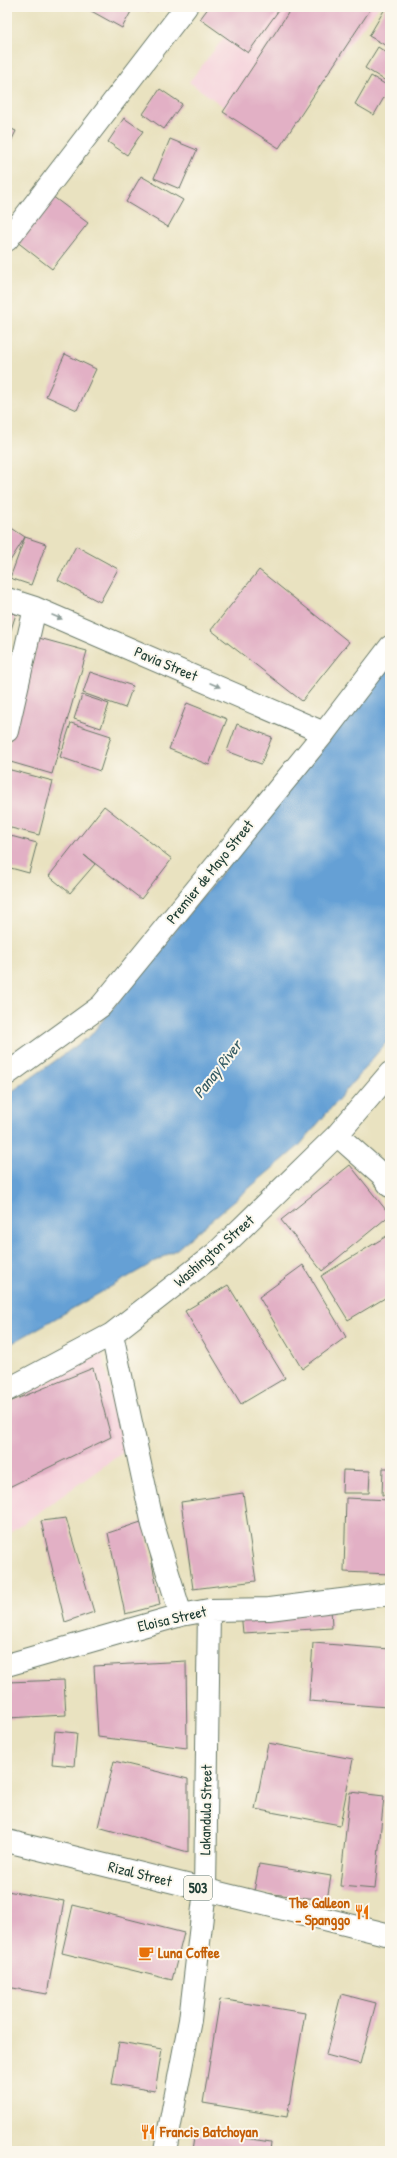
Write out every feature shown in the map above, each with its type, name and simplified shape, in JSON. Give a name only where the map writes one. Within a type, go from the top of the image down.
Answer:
[{"type":"street","points":[[7,240],[186,7]]},
{"type":"street","name":"Pavia Street","points":[[7,599],[35,608],[324,733]]},
{"type":"street","points":[[7,731],[35,608]]},
{"type":"street","name":"Premier de Mayo Street","points":[[7,1074],[101,1006],[324,733],[390,647]]},
{"type":"street","name":"Washington Street","points":[[7,1390],[112,1334],[216,1253],[337,1135],[390,1073]]},
{"type":"street","points":[[337,1135],[381,1174],[390,1186]]},
{"type":"street","points":[[112,1334],[153,1525],[181,1615]]},
{"type":"street","name":"Eloisa Street","points":[[7,1665],[181,1615],[209,1610],[269,1609],[390,1594]]},
{"type":"street","name":"Lakandula Street","points":[[165,2151],[190,2020],[205,1890],[209,1610]]},
{"type":"street","name":"Rizal Street","points":[[7,1841],[205,1890],[390,1933]]},
{"type":"shaded area","points":[[248,7],[379,7],[272,141],[189,82]]},
{"type":"shaded area","points":[[102,1353],[125,1451],[7,1535],[7,1405]]},
{"type":"water","name":"Panay River","points":[[390,665],[390,1038],[299,1146],[177,1249],[7,1346],[7,1095],[90,1036]]},
{"type":"building","points":[[84,7],[132,7],[133,8],[122,28]]},
{"type":"building","points":[[140,7],[151,7],[148,12]]},
{"type":"building","points":[[209,7],[281,7],[248,53],[200,19]]},
{"type":"building","points":[[292,7],[372,7],[279,148],[223,112]]},
{"type":"building","points":[[386,7],[390,7],[390,48],[369,36]]},
{"type":"building","points":[[378,47],[390,55],[389,83],[365,68]]},
{"type":"building","points":[[371,76],[390,87],[374,115],[355,104]]},
{"type":"building","points":[[160,89],[182,104],[164,129],[143,114]]},
{"type":"building","points":[[124,118],[143,131],[127,155],[108,142]]},
{"type":"building","points":[[7,127],[16,131],[7,150]]},
{"type":"building","points":[[170,139],[197,150],[180,189],[154,178]]},
{"type":"building","points":[[141,176],[183,200],[168,227],[126,202]]},
{"type":"building","points":[[52,196],[88,223],[52,269],[16,241]]},
{"type":"building","points":[[65,354],[96,369],[77,410],[46,396]]},
{"type":"building","points":[[7,525],[25,537],[7,566]]},
{"type":"building","points":[[25,537],[46,544],[31,585],[10,578]]},
{"type":"building","points":[[76,546],[118,569],[100,602],[58,580]]},
{"type":"building","points":[[259,570],[349,642],[302,701],[211,630]]},
{"type":"building","points":[[7,612],[16,614],[7,642]]},
{"type":"building","points":[[39,638],[87,651],[52,774],[7,761],[7,752]]},
{"type":"building","points":[[90,672],[133,686],[125,708],[83,693]]},
{"type":"building","points":[[82,695],[109,704],[101,728],[74,719]]},
{"type":"building","points":[[187,703],[227,719],[209,765],[169,749]]},
{"type":"building","points":[[71,723],[111,736],[100,771],[60,757]]},
{"type":"building","points":[[237,724],[272,737],[261,764],[227,751]]},
{"type":"building","points":[[7,769],[53,781],[39,835],[7,827]]},
{"type":"building","points":[[104,806],[172,859],[141,899],[84,855],[95,864],[70,893],[49,876]]},
{"type":"building","points":[[7,835],[37,843],[29,873],[7,867]]},
{"type":"building","points":[[350,1165],[390,1215],[322,1271],[281,1220]]},
{"type":"building","points":[[390,1234],[390,1295],[348,1320],[321,1276]]},
{"type":"building","points":[[303,1265],[346,1337],[302,1369],[259,1297]]},
{"type":"building","points":[[228,1285],[285,1378],[241,1404],[185,1311]]},
{"type":"building","points":[[93,1368],[111,1437],[7,1488],[7,1403]]},
{"type":"building","points":[[383,1468],[390,1468],[390,1495],[382,1495]]},
{"type":"building","points":[[343,1470],[370,1471],[369,1493],[342,1493]]},
{"type":"building","points":[[243,1493],[256,1581],[193,1589],[181,1502]]},
{"type":"building","points":[[346,1498],[390,1500],[390,1574],[344,1572]]},
{"type":"building","points":[[66,1518],[94,1612],[65,1622],[41,1521]]},
{"type":"building","points":[[144,1521],[160,1605],[125,1614],[108,1533]]},
{"type":"building","points":[[331,1607],[332,1628],[243,1633],[241,1612]]},
{"type":"building","points":[[313,1643],[390,1649],[387,1707],[309,1701]]},
{"type":"building","points":[[186,1661],[187,1748],[98,1737],[94,1666]]},
{"type":"building","points":[[64,1680],[66,1715],[7,1718],[7,1682]]},
{"type":"building","points":[[55,1731],[77,1733],[74,1766],[52,1764]]},
{"type":"building","points":[[268,1743],[353,1759],[340,1825],[255,1809]]},
{"type":"building","points":[[114,1761],[188,1779],[188,1852],[98,1827]]},
{"type":"building","points":[[350,1792],[384,1796],[375,1889],[340,1886]]},
{"type":"building","points":[[259,1864],[331,1876],[327,1900],[254,1892]]},
{"type":"building","points":[[7,1891],[64,1901],[47,1994],[7,1987]]},
{"type":"building","points":[[73,1905],[184,1933],[172,1980],[62,1953]]},
{"type":"building","points":[[341,1994],[376,2003],[360,2064],[326,2055]]},
{"type":"building","points":[[220,1999],[305,2013],[287,2117],[203,2103]]},
{"type":"building","points":[[119,2042],[162,2049],[155,2091],[112,2084]]},
{"type":"building","points":[[195,2131],[271,2142],[270,2151],[192,2151]]},
{"type":"place","name":"The Galleon - Spanggo","points":[[362,1912]]},
{"type":"place","name":"Luna Coffee","points":[[146,1953]]},
{"type":"place","name":"Francis Batchoyan","points":[[148,2132]]}]
